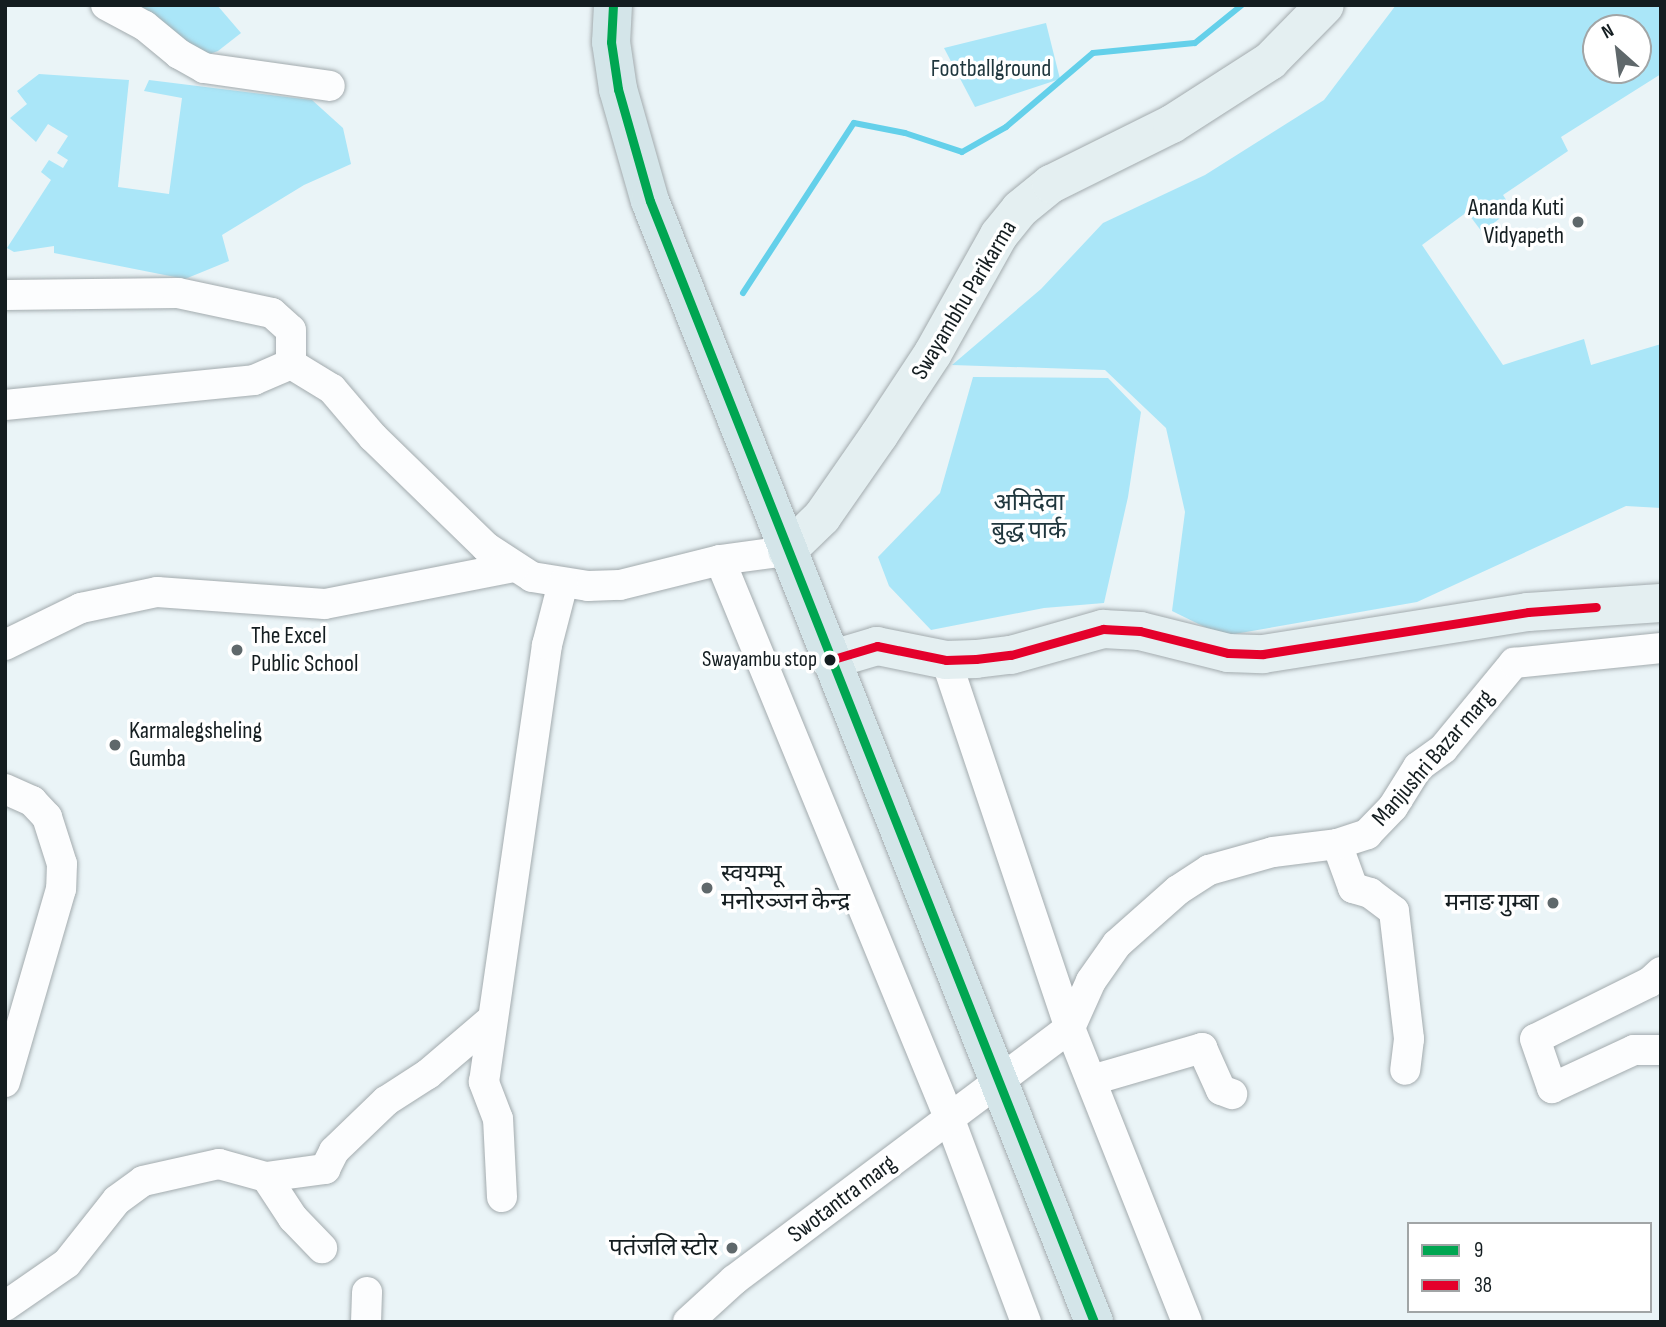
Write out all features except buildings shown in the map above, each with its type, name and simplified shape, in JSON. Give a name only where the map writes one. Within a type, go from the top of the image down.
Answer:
[{"type":"highway","points":[[613,5],[611,42],[618,89],[635,154],[787,551],[1094,1322]]},
{"type":"main road","name":"Swayambhu Parikarma","points":[[787,551],[822,517],[879,435],[933,353],[999,235],[1020,209],[1051,184],[1172,124],[1270,61],[1325,5]]},
{"type":"main road","points":[[830,660],[877,646],[946,660],[1011,655],[1103,629],[1140,631],[1228,653],[1263,654],[1528,612],[1661,603]]},
{"type":"street","points":[[106,5],[145,26],[179,54],[204,68],[330,86]]},
{"type":"street","points":[[5,295],[177,293],[272,313],[291,330],[291,364]]},
{"type":"street","points":[[291,364],[332,389],[373,437],[486,547],[533,577],[563,583],[620,585],[720,560],[787,551]]},
{"type":"street","points":[[5,405],[254,380],[291,364]]},
{"type":"street","points":[[720,560],[950,1119],[1026,1322]]},
{"type":"street","points":[[5,645],[81,608],[157,592],[325,604],[514,567]]},
{"type":"street","points":[[502,1197],[498,1119],[484,1082],[490,1021],[547,645],[563,583]]},
{"type":"street","points":[[1528,612],[1514,663],[1661,648]]},
{"type":"street","points":[[946,660],[1070,1028],[1188,1322]]},
{"type":"street","name":"Manjushri Bazar marg","points":[[1001,1083],[1070,1028],[1091,981],[1118,944],[1178,890],[1209,870],[1260,855],[1337,844],[1367,834],[1381,821],[1418,767],[1443,749],[1514,663]]},
{"type":"street","points":[[5,789],[32,801],[47,817],[62,864],[61,889],[5,1082]]},
{"type":"street","points":[[1337,844],[1353,888],[1370,893],[1394,911],[1409,1039],[1405,1070]]},
{"type":"street","points":[[1661,972],[1650,982],[1535,1039],[1552,1088],[1634,1050],[1661,1050]]},
{"type":"street","points":[[5,1307],[67,1263],[117,1200],[143,1181],[219,1164],[266,1177],[325,1169],[334,1151],[386,1101],[429,1074],[490,1021]]},
{"type":"street","points":[[1092,1080],[1202,1048],[1221,1090],[1232,1094]]},
{"type":"street","name":"Swotantra marg","points":[[688,1322],[734,1280],[1001,1083]]},
{"type":"street","points":[[266,1177],[293,1218],[322,1248]]},
{"type":"street","points":[[366,1322],[367,1292]]},
{"type":"green space","points":[[137,5],[217,5],[241,33],[218,51],[201,57]]},
{"type":"green space","points":[[1396,5],[1661,5],[1661,74],[1652,80],[1652,14],[1582,14],[1582,84],[1645,84],[1561,137],[1568,151],[1503,195],[1512,209],[1482,232],[1467,212],[1422,245],[1503,365],[1584,339],[1591,365],[1661,344],[1661,508],[1626,506],[1417,602],[1223,636],[1172,611],[1185,512],[1166,428],[1105,370],[952,365],[1041,289],[1103,223],[1205,175],[1324,100]]},
{"type":"green space","name":"Footballground","points":[[1046,23],[1060,79],[975,107],[944,48]]},
{"type":"green space","points":[[39,74],[129,80],[118,187],[169,194],[182,98],[144,91],[149,80],[312,100],[343,128],[351,164],[304,185],[222,235],[229,261],[185,279],[54,253],[54,246],[14,252],[7,248],[51,180],[41,172],[49,160],[63,168],[68,160],[57,153],[68,136],[48,124],[36,142],[10,118],[27,104],[17,91]]},
{"type":"green space","name":"अमिदेवा बुद्ध पार्क","points":[[973,377],[1108,378],[1141,412],[1128,497],[1104,603],[1044,608],[931,630],[889,586],[878,557],[940,493]]},
{"type":"waterway","points":[[743,293],[854,123],[905,133],[962,152],[1006,127],[1093,53],[1195,43],[1242,5]]},
{"type":"transit line","name":"9","points":[[613,5],[611,42],[618,89],[650,201],[1094,1322]]},
{"type":"transit line","name":"38","points":[[830,660],[877,646],[946,660],[976,659],[1011,655],[1103,629],[1140,631],[1228,653],[1263,654],[1528,612],[1596,607]]},
{"type":"place","name":"Ananda Kuti Vidyapeth","points":[[1578,222]]},
{"type":"place","name":"The Excel Public School","points":[[237,650]]},
{"type":"place","name":"Swayambu stop","points":[[830,660]]},
{"type":"place","name":"Karmalegsheling Gumba","points":[[115,745]]},
{"type":"place","name":"स्वयम्भू मनोरञ्जन केन्द्र","points":[[707,888]]},
{"type":"place","name":"मनाङ गुम्बा","points":[[1553,903]]},
{"type":"place","name":"पतंजलि स्टोर","points":[[732,1248]]}]
